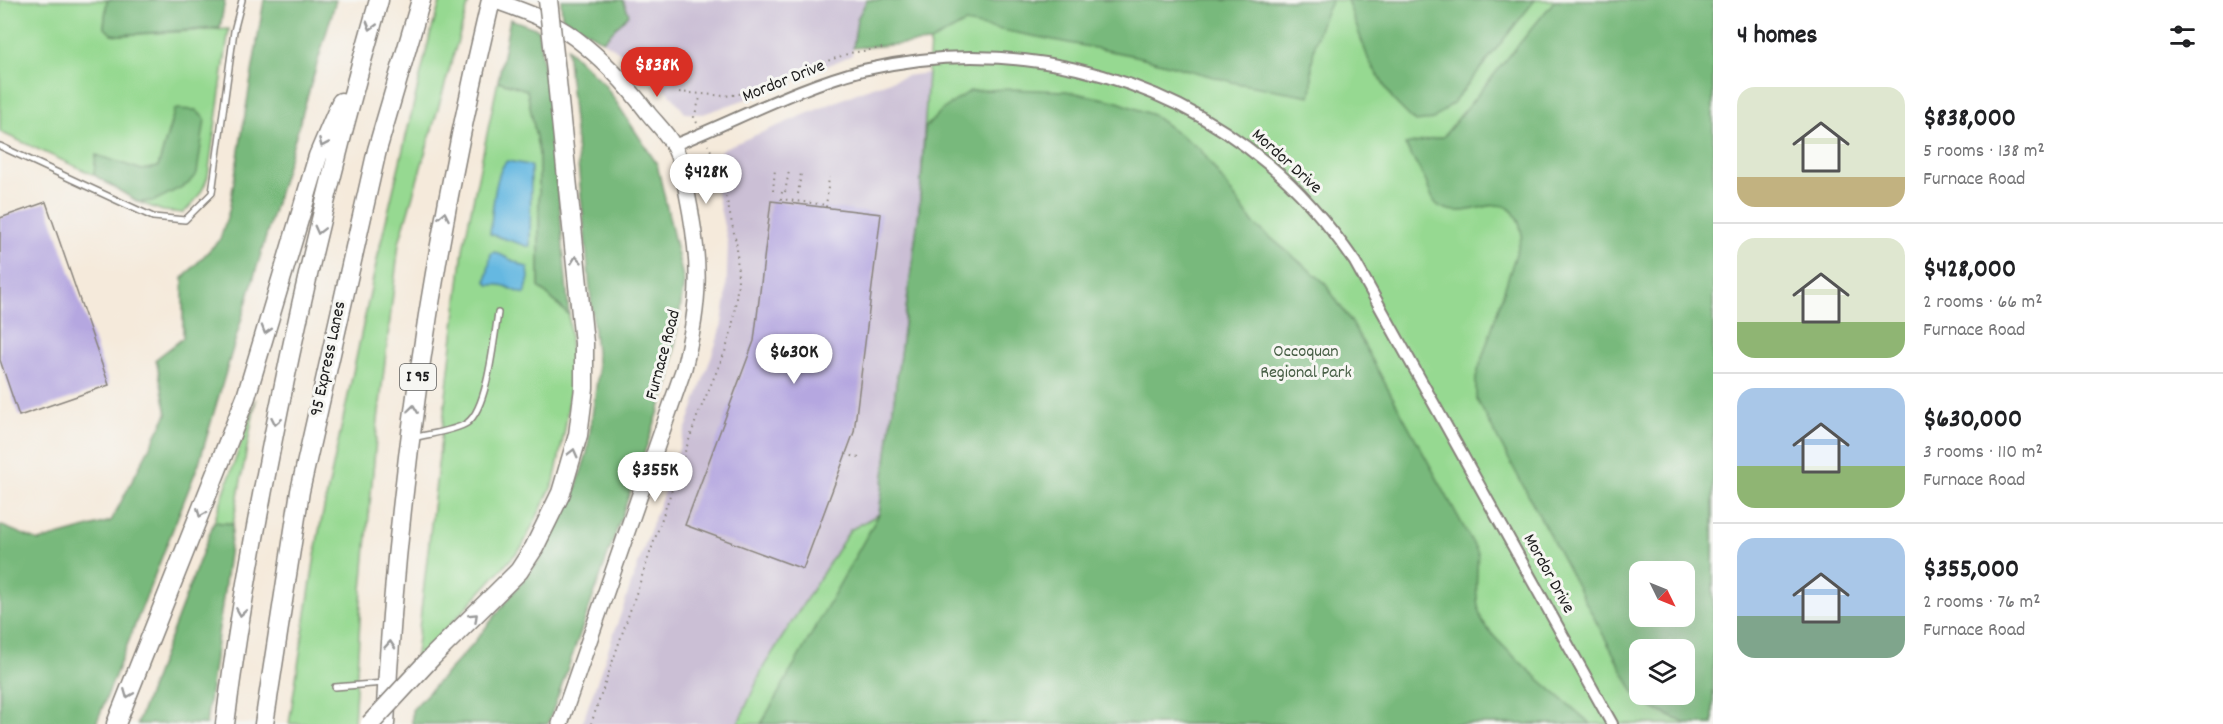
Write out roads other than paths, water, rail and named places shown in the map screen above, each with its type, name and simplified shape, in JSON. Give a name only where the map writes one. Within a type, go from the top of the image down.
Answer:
[{"type":"highway","points":[[225,724],[244,596],[278,414],[316,241],[379,0]]},
{"type":"highway","name":"I 95","points":[[385,724],[398,546],[409,439],[439,242],[461,128],[492,0]]},
{"type":"highway","points":[[370,724],[432,657],[519,571],[549,521],[561,493],[578,435],[584,388],[584,343],[548,0]]},
{"type":"highway","name":"95 Express Lanes","points":[[264,724],[300,491],[376,150],[419,6]]},
{"type":"highway","points":[[116,724],[246,397],[318,156],[364,51]]},
{"type":"main road","name":"Furnace Road","points":[[492,0],[542,20],[575,38],[614,72],[674,145],[696,235],[698,285],[692,334],[673,402],[560,724]]},
{"type":"street","name":"Mordor Drive","points":[[674,145],[841,76],[938,58],[1008,58],[1091,72],[1164,98],[1202,118],[1236,139],[1297,190],[1320,215],[1355,262],[1612,724]]},
{"type":"lane","points":[[0,146],[153,217],[185,220],[212,194],[234,31],[242,0]]},
{"type":"lane","points":[[409,439],[462,426],[476,415],[486,383],[498,313]]},
{"type":"lane","points":[[334,687],[387,683]]},
{"type":"water","points":[[507,161],[531,167],[530,247],[490,234],[496,184]]},
{"type":"water","points":[[495,252],[528,268],[529,278],[525,294],[505,286],[489,285],[486,282],[491,253]]},
{"type":"park label","name":"Occoquan Regional Park","points":[[1306,362]]}]
